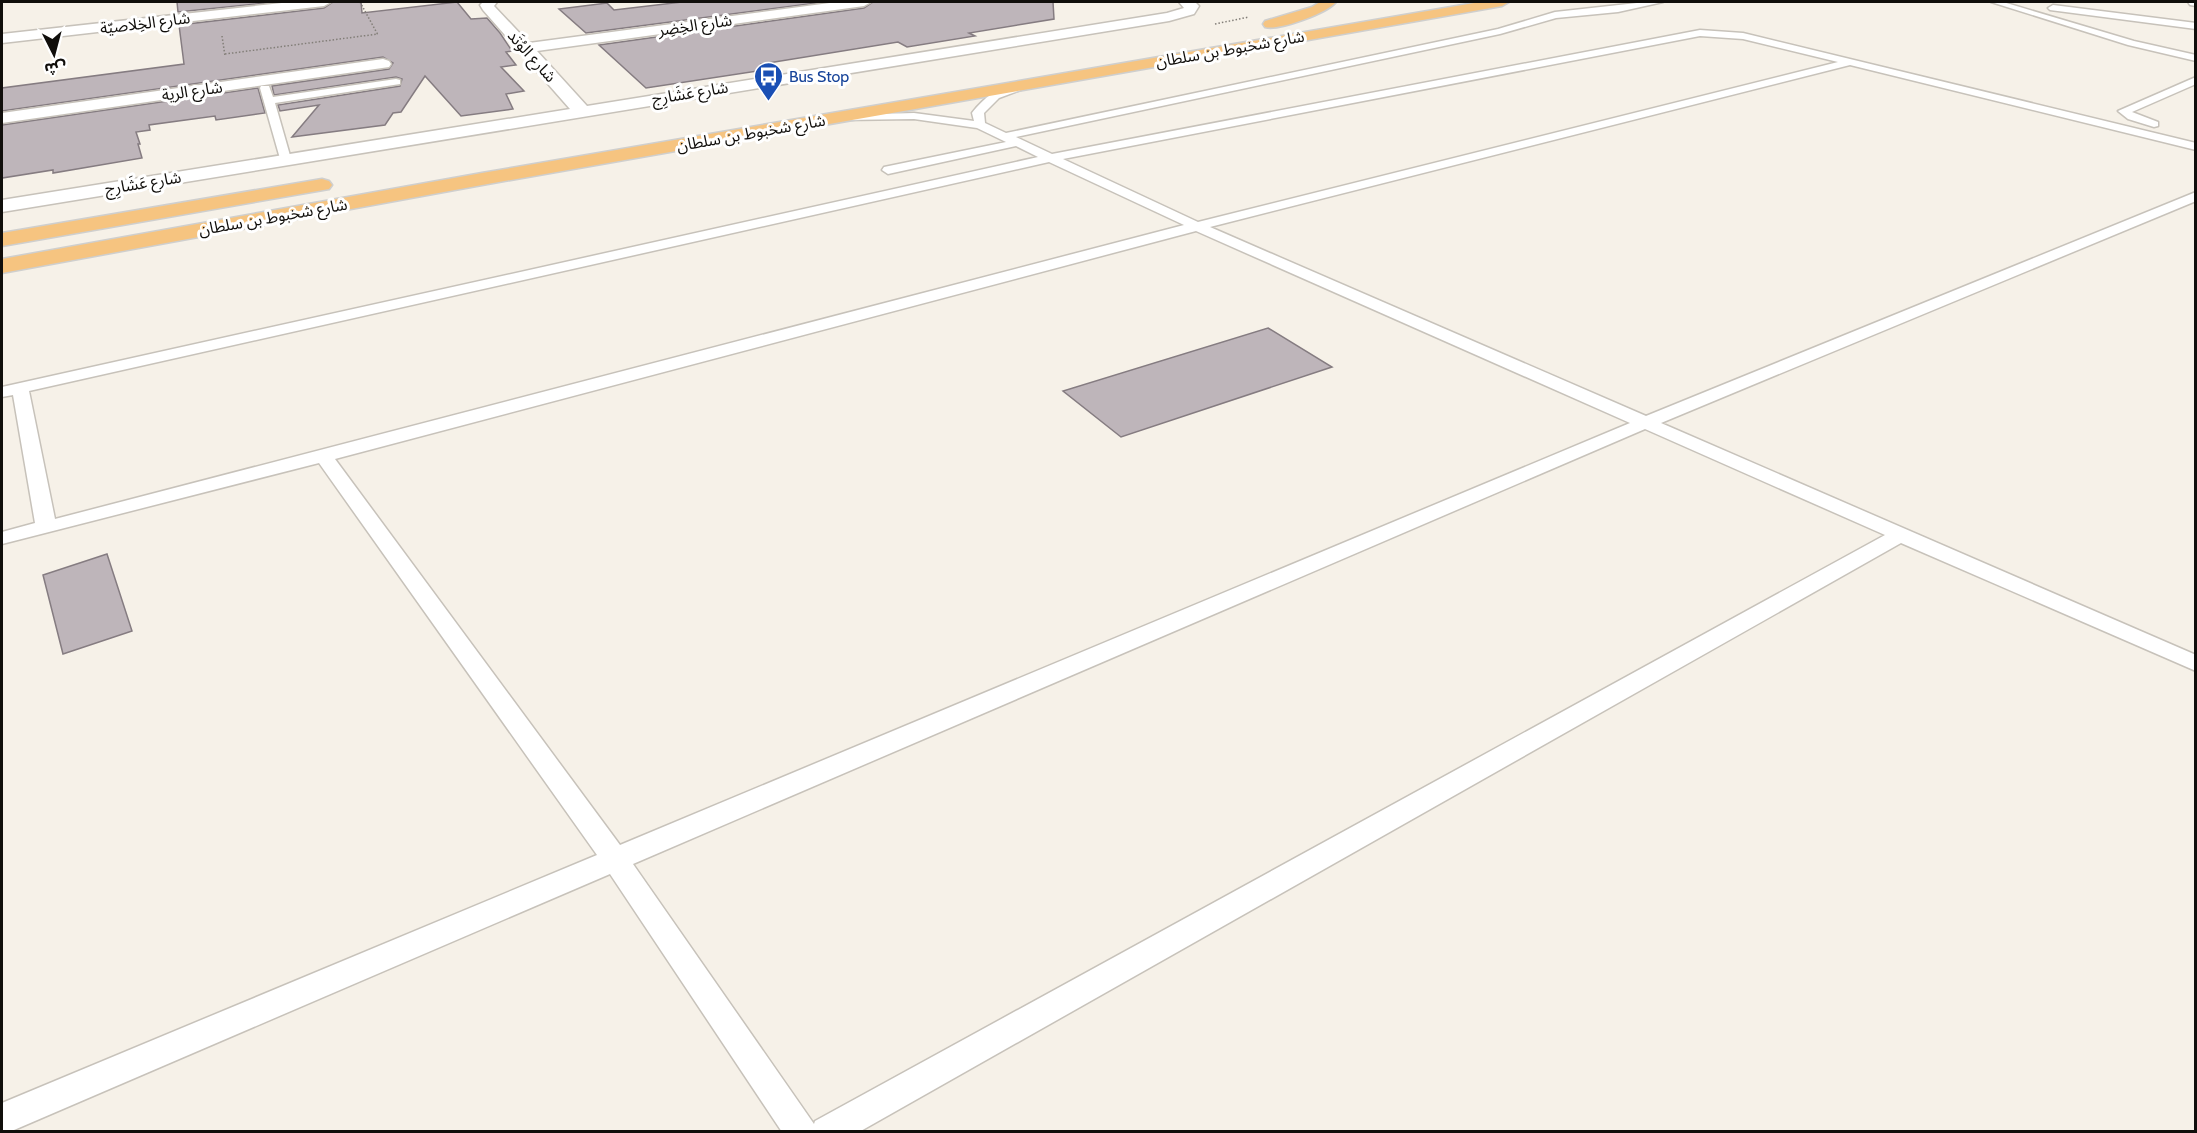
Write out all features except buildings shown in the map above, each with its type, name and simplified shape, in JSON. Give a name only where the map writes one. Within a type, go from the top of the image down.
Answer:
[{"type":"main road","points":[[1264,26],[1317,10],[1329,2]]},
{"type":"main road","name":"شارع شخبوط بن سلطان","points":[[2,266],[482,179],[1019,87],[1166,60],[1411,9],[1502,2]]},
{"type":"main road","points":[[1383,6],[1411,9]]},
{"type":"main road","name":"شارع شخبوط بن سلطان","points":[[898,88],[1341,13]]},
{"type":"main road","name":"شارع شخبوط بن سلطان","points":[[2,240],[343,182]]},
{"type":"street","name":"شارع الخِلاصيّة","points":[[2,39],[324,2]]},
{"type":"street","name":"شارع الوُتَد","points":[[490,2],[488,7],[581,110]]},
{"type":"street","name":"شارع الخِضِر","points":[[527,48],[864,2]]},
{"type":"street","name":"شارع عَشَارِج","points":[[2,206],[581,110],[1177,15],[1192,8],[1185,2]]},
{"type":"street","points":[[142,39],[165,36]]},
{"type":"street","name":"شارع الرية","points":[[2,118],[378,65]]},
{"type":"lane","points":[[888,170],[1009,140],[1500,31],[1555,15],[1618,9],[1659,2]]},
{"type":"lane","points":[[1995,2],[2131,43],[2196,58]]},
{"type":"lane","points":[[2000,2],[2196,26]]},
{"type":"lane","points":[[2084,28],[2077,22],[2096,17],[2121,17]]},
{"type":"lane","points":[[46,526],[11,389],[1049,158],[1687,35],[1714,33],[1743,36],[2196,147]]},
{"type":"lane","points":[[2,538],[324,456],[1197,226],[1851,62]]},
{"type":"lane","points":[[2162,126],[2140,121],[2124,111],[2196,80]]},
{"type":"lane","points":[[263,81],[285,159]]},
{"type":"lane","points":[[269,101],[396,82]]},
{"type":"lane","points":[[980,125],[978,113],[987,102],[1019,87]]},
{"type":"lane","points":[[840,118],[914,116],[980,125],[1197,226],[2196,664]]},
{"type":"lane","points":[[2180,143],[2196,134]]},
{"type":"lane","points":[[2,1119],[1647,422],[2196,196]]},
{"type":"lane","points":[[324,456],[614,858],[801,1131]]},
{"type":"lane","points":[[826,1131],[1900,535]]},
{"type":"path","points":[[360,2],[387,55],[378,65]]},
{"type":"path","points":[[218,14],[230,86]]},
{"type":"path","points":[[225,54],[378,34]]},
{"type":"place","name":"Bus Stop","points":[[768,102]]}]
